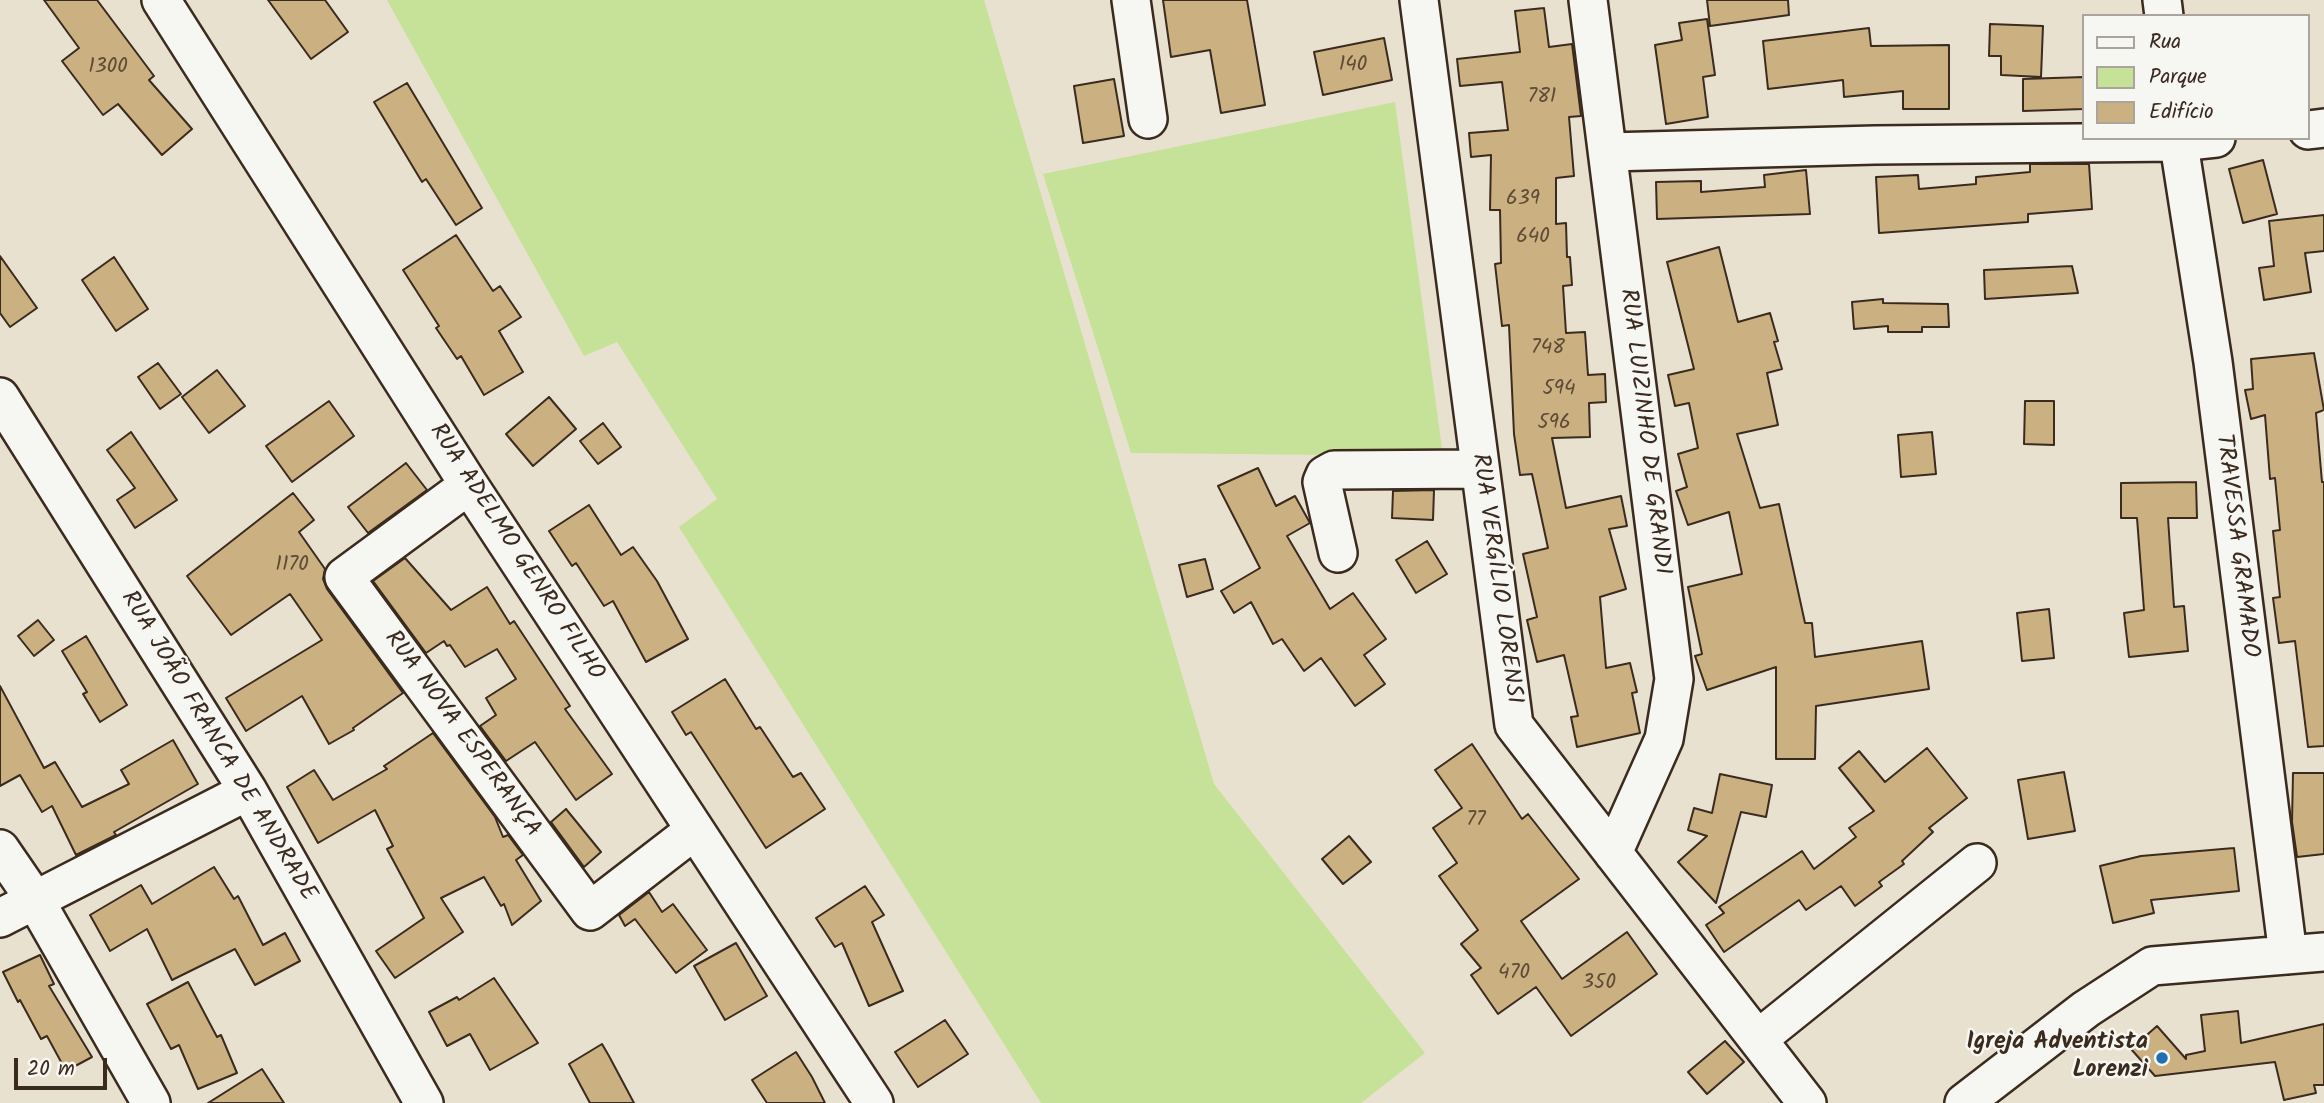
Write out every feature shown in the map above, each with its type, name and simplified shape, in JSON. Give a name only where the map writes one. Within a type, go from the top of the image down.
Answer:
[{"type":"street","name":"RUA ADELMO GENRO FILHO","points":[[161,0],[469,485],[874,1103]]},
{"type":"street","points":[[1131,0],[1148,120]]},
{"type":"street","name":"RUA VERGÍLIO LORENSI","points":[[1419,0],[1514,725],[1807,1103]]},
{"type":"street","name":"RUA LUIZINHO DE GRANDI","points":[[1588,0],[1674,679],[1664,739],[1613,853]]},
{"type":"street","points":[[1608,152],[2179,140]]},
{"type":"street","name":"TRAVESSA GRAMADO","points":[[2179,140],[2213,362],[2288,955]]},
{"type":"street","name":"RUA JOÃO FRANCA DE ANDRADE","points":[[0,397],[248,791],[424,1103]]},
{"type":"street","points":[[1338,554],[1322,482],[1325,475],[1334,470],[1480,469]]},
{"type":"street","name":"RUA NOVA ESPERANÇA","points":[[469,485],[344,577],[590,911],[695,830]]},
{"type":"street","points":[[0,918],[248,791]]},
{"type":"street","points":[[0,849],[35,900],[150,1103]]},
{"type":"street","points":[[1758,1040],[1978,863]]},
{"type":"street","points":[[1964,1103],[2086,1009],[2152,965],[2324,952]]},
{"type":"green space","points":[[387,0],[984,0],[1214,784],[1425,1053],[1361,1103],[1041,1103],[679,527],[717,499],[617,342],[584,356]]},
{"type":"green space","points":[[1395,102],[1443,456],[1131,453],[1043,174]]},
{"type":"building","points":[[44,0],[97,0],[154,76],[149,80],[192,129],[162,155],[118,104],[103,115],[62,61],[79,48]]},
{"type":"building","points":[[268,0],[325,0],[348,32],[311,59]]},
{"type":"building","points":[[1163,0],[1247,0],[1265,105],[1221,113],[1210,50],[1171,57]]},
{"type":"building","points":[[1707,0],[1788,0],[1789,15],[1710,26]]},
{"type":"building","points":[[1544,8],[1549,47],[1572,44],[1581,116],[1569,117],[1574,176],[1556,178],[1556,224],[1566,223],[1567,257],[1570,257],[1572,285],[1563,286],[1566,333],[1585,332],[1588,375],[1605,374],[1606,402],[1589,403],[1590,437],[1552,438],[1566,508],[1621,496],[1627,526],[1609,529],[1626,589],[1600,597],[1606,668],[1630,663],[1637,692],[1632,693],[1640,733],[1577,747],[1571,717],[1578,716],[1564,655],[1537,662],[1527,620],[1537,617],[1523,554],[1548,548],[1532,474],[1520,475],[1514,434],[1509,325],[1502,326],[1495,264],[1501,263],[1500,210],[1490,210],[1491,155],[1471,157],[1469,133],[1508,130],[1502,82],[1460,86],[1457,59],[1520,52],[1515,11]]},
{"type":"building","points":[[1707,19],[1715,75],[1703,77],[1708,117],[1666,124],[1655,45],[1682,40],[1679,23]]},
{"type":"building","points":[[1990,24],[2043,26],[2041,77],[2001,75],[2001,56],[1989,56]]},
{"type":"building","points":[[1869,28],[1871,46],[1949,45],[1949,109],[1903,109],[1903,91],[1844,97],[1843,80],[1768,89],[1763,41]]},
{"type":"building","points":[[1384,38],[1392,80],[1323,95],[1314,52]]},
{"type":"building","points":[[2082,77],[2082,109],[2023,111],[2023,79]]},
{"type":"building","points":[[1114,79],[1124,136],[1083,143],[1074,86]]},
{"type":"building","points":[[407,83],[482,208],[456,225],[426,179],[422,182],[374,102]]},
{"type":"building","points":[[2263,160],[2277,214],[2243,223],[2229,169]]},
{"type":"building","points":[[2030,164],[2089,164],[2092,209],[2028,214],[2028,222],[1879,233],[1876,177],[1918,175],[1919,189],[1976,184],[1976,177],[2030,172]]},
{"type":"building","points":[[1806,170],[1810,214],[1657,219],[1656,182],[1701,181],[1701,192],[1765,187],[1764,175]]},
{"type":"building","points":[[2324,215],[2324,251],[2305,253],[2311,292],[2264,300],[2259,268],[2274,266],[2269,221]]},
{"type":"building","points":[[456,235],[493,291],[500,286],[521,317],[499,331],[523,372],[484,395],[461,356],[457,359],[436,328],[439,326],[403,270]]},
{"type":"building","points":[[1719,247],[1738,322],[1770,313],[1778,341],[1774,342],[1782,369],[1767,373],[1778,425],[1737,434],[1760,508],[1779,504],[1805,623],[1812,623],[1815,657],[1922,641],[1929,689],[1816,706],[1815,759],[1776,759],[1776,667],[1707,690],[1695,656],[1702,654],[1688,587],[1742,574],[1729,512],[1688,525],[1676,491],[1687,487],[1678,454],[1698,448],[1689,403],[1675,406],[1668,375],[1694,369],[1667,262]]},
{"type":"building","points":[[0,256],[37,308],[10,327],[0,313]]},
{"type":"building","points":[[114,257],[148,309],[116,331],[82,280]]},
{"type":"building","points":[[2072,266],[2078,293],[1985,299],[1984,270]]},
{"type":"building","points":[[1883,299],[1883,303],[1948,304],[1949,327],[1922,327],[1922,332],[1888,332],[1888,326],[1854,329],[1852,302]]},
{"type":"building","points":[[2314,353],[2324,410],[2316,413],[2324,482],[2324,746],[2308,747],[2295,641],[2279,643],[2273,598],[2280,597],[2273,531],[2280,530],[2275,478],[2270,479],[2265,415],[2251,419],[2245,390],[2253,389],[2251,359]]},
{"type":"building","points":[[158,363],[181,394],[160,409],[138,377]]},
{"type":"building","points":[[217,370],[245,406],[209,433],[182,397]]},
{"type":"building","points":[[549,397],[576,429],[533,466],[506,434]]},
{"type":"building","points":[[329,401],[354,436],[292,482],[266,446]]},
{"type":"building","points":[[2025,401],[2054,401],[2054,445],[2024,444]]},
{"type":"building","points":[[603,423],[621,447],[598,464],[580,441]]},
{"type":"building","points":[[131,432],[177,500],[135,528],[117,500],[135,488],[107,450]]},
{"type":"building","points":[[1932,432],[1936,474],[1901,477],[1898,435]]},
{"type":"building","points":[[406,463],[427,490],[368,533],[348,507]]},
{"type":"building","points":[[1258,468],[1276,506],[1295,496],[1310,523],[1287,536],[1330,609],[1353,593],[1386,639],[1364,655],[1385,684],[1355,706],[1321,658],[1304,671],[1282,639],[1273,644],[1251,602],[1234,613],[1221,591],[1260,568],[1218,486]]},
{"type":"building","points":[[2196,482],[2197,518],[2168,518],[2174,607],[2184,606],[2188,651],[2129,657],[2124,613],[2144,610],[2137,518],[2121,518],[2121,483]]},
{"type":"building","points":[[1434,490],[1433,520],[1392,518],[1393,491]]},
{"type":"building","points":[[293,493],[314,520],[299,532],[325,569],[323,579],[327,589],[403,693],[353,728],[354,730],[329,744],[302,696],[246,731],[226,698],[322,640],[290,594],[231,635],[187,576]]},
{"type":"building","points":[[589,505],[621,555],[633,547],[657,581],[688,639],[646,662],[613,601],[604,606],[576,563],[572,566],[549,531]]},
{"type":"building","points":[[1427,541],[1447,574],[1416,593],[1396,560]]},
{"type":"building","points":[[405,558],[451,610],[487,587],[510,624],[514,621],[570,706],[565,709],[612,774],[576,800],[535,742],[506,761],[480,726],[496,715],[486,698],[516,679],[497,649],[465,667],[450,645],[447,646],[444,641],[426,653],[373,581]]},
{"type":"building","points":[[1205,559],[1213,589],[1187,597],[1179,565]]},
{"type":"building","points":[[2049,609],[2054,658],[2022,661],[2017,613]]},
{"type":"building","points":[[38,620],[54,640],[34,656],[18,636]]},
{"type":"building","points":[[86,636],[127,705],[100,722],[83,694],[87,692],[62,651]]},
{"type":"building","points":[[725,679],[756,729],[760,727],[793,777],[801,773],[825,809],[766,848],[691,732],[686,735],[672,712]]},
{"type":"building","points":[[0,686],[44,768],[55,762],[82,807],[129,784],[121,770],[173,740],[198,784],[114,832],[116,835],[76,855],[52,806],[42,812],[20,775],[0,786]]},
{"type":"building","points":[[433,733],[495,817],[503,837],[508,835],[523,855],[516,860],[541,901],[512,925],[504,904],[501,906],[484,877],[441,898],[463,932],[395,978],[376,951],[424,918],[387,849],[393,846],[375,810],[318,843],[287,787],[314,770],[333,800],[387,769],[384,766]]},
{"type":"building","points":[[1472,744],[1522,819],[1528,814],[1579,879],[1521,921],[1562,979],[1627,932],[1657,974],[1571,1036],[1536,987],[1498,1014],[1471,975],[1481,968],[1461,944],[1478,930],[1439,876],[1457,863],[1433,828],[1462,808],[1435,770]]},
{"type":"building","points":[[1927,748],[1967,798],[1929,828],[1933,832],[1902,861],[1904,864],[1879,882],[1882,886],[1855,906],[1841,886],[1806,910],[1799,900],[1724,952],[1706,925],[1724,913],[1719,907],[1802,851],[1814,869],[1856,837],[1849,828],[1874,811],[1839,768],[1859,751],[1885,782]]},
{"type":"building","points":[[2064,772],[2075,831],[2028,839],[2018,780]]},
{"type":"building","points":[[2293,773],[2324,773],[2324,854],[2297,857],[2292,822]]},
{"type":"building","points":[[1720,774],[1772,785],[1766,817],[1741,812],[1716,903],[1678,862],[1707,836],[1688,830],[1694,808],[1712,813]]},
{"type":"building","points":[[566,809],[601,852],[584,867],[551,822]]},
{"type":"building","points":[[1349,836],[1371,862],[1343,884],[1322,859]]},
{"type":"building","points":[[2234,848],[2239,891],[2151,900],[2154,913],[2113,923],[2100,866],[2141,856]]},
{"type":"building","points":[[214,867],[234,899],[238,896],[263,945],[285,933],[300,961],[255,985],[235,949],[172,980],[147,929],[110,951],[90,915],[141,885],[152,904]]},
{"type":"building","points":[[865,886],[884,915],[872,922],[903,991],[869,1006],[842,943],[835,947],[816,918]]},
{"type":"building","points":[[649,892],[662,912],[673,904],[707,950],[676,973],[635,919],[625,926],[619,915]]},
{"type":"building","points":[[736,943],[767,996],[725,1020],[694,966]]},
{"type":"building","points":[[40,955],[54,984],[49,986],[92,1057],[66,1071],[47,1036],[41,1039],[3,972]]},
{"type":"building","points":[[494,978],[538,1043],[490,1070],[470,1034],[447,1046],[429,1012],[457,997],[459,1000]]},
{"type":"building","points":[[188,982],[217,1037],[221,1035],[237,1073],[198,1089],[179,1045],[171,1049],[147,1004]]},
{"type":"building","points":[[2238,1011],[2241,1043],[2324,1024],[2324,1085],[2314,1085],[2316,1093],[2284,1100],[2275,1062],[2155,1076],[2131,1049],[2157,1026],[2186,1059],[2186,1055],[2205,1051],[2201,1015]]},
{"type":"building","points":[[945,1020],[968,1054],[918,1087],[895,1052]]},
{"type":"building","points":[[1725,1041],[1744,1062],[1707,1094],[1688,1072]]},
{"type":"building","points":[[602,1044],[634,1103],[590,1103],[569,1064]]},
{"type":"building","points":[[796,1052],[825,1103],[767,1103],[752,1080]]},
{"type":"building","points":[[262,1069],[284,1103],[208,1103]]},
{"type":"place","name":"Igreja Adventista Lorenzi","points":[[2162,1058]]}]
